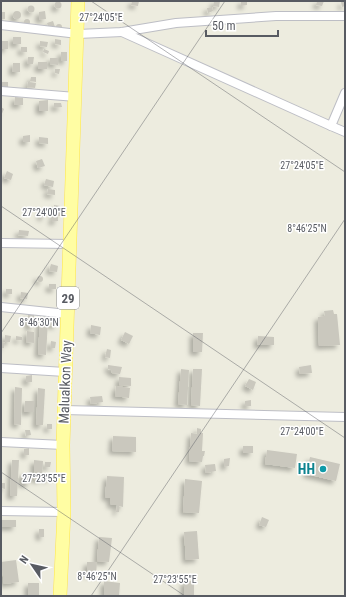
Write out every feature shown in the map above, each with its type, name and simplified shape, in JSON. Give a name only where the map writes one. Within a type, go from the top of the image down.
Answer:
[{"type":"main road","name":"Malualkon Way","points":[[60,596],[64,512],[63,445],[65,372],[76,97],[78,1]]},
{"type":"street","points":[[1,25],[78,34],[122,32],[184,23],[276,16],[345,16]]},
{"type":"street","points":[[122,32],[345,132]]},
{"type":"street","points":[[1,91],[76,97]]},
{"type":"street","points":[[331,126],[345,93]]},
{"type":"street","points":[[1,244],[69,244]]},
{"type":"street","points":[[1,307],[67,314]]},
{"type":"street","points":[[1,368],[65,372]]},
{"type":"street","points":[[64,410],[345,417]]},
{"type":"street","points":[[1,442],[63,445]]},
{"type":"street","points":[[1,511],[64,512]]},
{"type":"building","points":[[58,1],[61,2],[61,8],[58,9],[55,8],[54,5],[55,2]]},
{"type":"building","points":[[132,1],[139,1],[138,6],[131,5]]},
{"type":"building","points":[[214,1],[220,1],[219,7],[213,6]]},
{"type":"building","points":[[241,1],[247,1],[247,5],[241,6]]},
{"type":"building","points":[[317,1],[324,1],[322,6],[316,5]]},
{"type":"building","points":[[341,2],[345,2],[345,6],[342,7]]},
{"type":"building","points":[[31,5],[34,6],[34,12],[31,13],[28,12],[27,9],[28,6]]},
{"type":"building","points":[[212,7],[213,11],[208,13],[207,8]]},
{"type":"building","points":[[15,11],[19,11],[21,15],[19,19],[15,19],[13,17],[13,13]]},
{"type":"building","points":[[45,11],[46,19],[39,20],[39,12]]},
{"type":"building","points":[[1,12],[5,12],[5,19],[1,19]]},
{"type":"building","points":[[27,19],[30,22],[27,25],[24,22]]},
{"type":"building","points":[[53,21],[55,27],[49,29],[47,23]]},
{"type":"building","points":[[59,24],[62,27],[59,30],[56,27]]},
{"type":"building","points":[[13,37],[21,37],[21,44],[13,44]]},
{"type":"building","points":[[55,39],[61,40],[61,45],[55,44]]},
{"type":"building","points":[[1,41],[8,41],[8,49],[1,49]]},
{"type":"building","points":[[40,41],[48,42],[47,47],[40,46]]},
{"type":"building","points":[[21,47],[27,47],[27,52],[21,52]]},
{"type":"building","points":[[44,49],[49,51],[48,54],[43,52]]},
{"type":"building","points":[[61,52],[67,52],[67,61],[61,61]]},
{"type":"building","points":[[28,57],[34,57],[33,64],[27,64]]},
{"type":"building","points":[[50,58],[58,58],[58,65],[50,64]]},
{"type":"building","points":[[38,62],[47,62],[47,69],[38,69]]},
{"type":"building","points":[[13,63],[20,63],[20,72],[12,72]]},
{"type":"building","points":[[55,69],[60,69],[59,74],[55,73]]},
{"type":"building","points":[[31,77],[36,77],[36,82],[30,81]]},
{"type":"building","points":[[1,82],[8,82],[8,89],[1,89]]},
{"type":"building","points":[[28,82],[36,83],[35,88],[27,87]]},
{"type":"building","points":[[15,97],[23,98],[23,105],[14,105]]},
{"type":"building","points":[[48,100],[48,111],[39,111],[39,101]]},
{"type":"building","points":[[54,103],[61,103],[62,107],[54,108]]},
{"type":"building","points":[[1,107],[4,109],[1,116]]},
{"type":"building","points":[[30,135],[30,142],[23,142],[23,136]]},
{"type":"building","points":[[39,137],[48,138],[48,144],[39,143]]},
{"type":"building","points":[[42,159],[45,166],[38,168],[36,161]]},
{"type":"building","points":[[7,171],[13,174],[11,180],[4,178]]},
{"type":"building","points":[[46,179],[54,181],[53,187],[44,185]]},
{"type":"building","points":[[48,189],[55,190],[55,195],[47,194]]},
{"type":"building","points":[[54,205],[60,206],[60,209],[54,209]]},
{"type":"building","points":[[42,210],[46,212],[44,218],[40,216]]},
{"type":"building","points":[[53,211],[60,212],[60,216],[53,215]]},
{"type":"building","points":[[52,217],[58,217],[58,221],[52,222]]},
{"type":"building","points":[[19,230],[29,231],[28,236],[18,235]]},
{"type":"building","points":[[51,264],[58,266],[57,272],[49,271]]},
{"type":"building","points":[[40,276],[43,279],[40,282],[37,279]]},
{"type":"building","points":[[49,284],[56,284],[56,289],[49,289]]},
{"type":"building","points":[[6,289],[12,289],[12,294],[6,294]]},
{"type":"building","points":[[21,292],[28,293],[27,299],[20,298]]},
{"type":"building","points":[[333,310],[334,314],[337,314],[340,345],[319,346],[318,317],[325,316],[324,311]]},
{"type":"building","points":[[28,315],[34,315],[34,327],[28,327]]},
{"type":"building","points":[[40,320],[48,320],[46,355],[38,354]]},
{"type":"building","points":[[51,320],[57,320],[57,326],[50,325]]},
{"type":"building","points":[[91,325],[101,327],[100,335],[90,333]]},
{"type":"building","points":[[27,331],[34,332],[34,343],[26,342]]},
{"type":"building","points":[[125,332],[133,336],[129,344],[121,340]]},
{"type":"building","points":[[193,333],[203,333],[202,352],[193,352]]},
{"type":"building","points":[[5,335],[11,336],[10,342],[5,342]]},
{"type":"building","points":[[16,336],[22,337],[22,340],[16,340]]},
{"type":"building","points":[[258,336],[274,337],[274,345],[257,345]]},
{"type":"building","points":[[51,341],[56,342],[55,348],[50,348]]},
{"type":"building","points":[[2,342],[5,343],[4,348],[1,348]]},
{"type":"building","points":[[107,349],[111,350],[110,358],[105,357]]},
{"type":"building","points":[[108,365],[122,367],[120,374],[112,373],[111,370],[108,369]]},
{"type":"building","points":[[311,365],[312,373],[300,374],[299,367]]},
{"type":"building","points":[[181,369],[189,370],[187,405],[178,404]]},
{"type":"building","points":[[193,369],[202,369],[200,406],[191,405]]},
{"type":"building","points":[[32,375],[32,382],[26,382],[26,376]]},
{"type":"building","points":[[119,377],[131,378],[131,386],[119,385]]},
{"type":"building","points":[[249,379],[256,382],[253,390],[245,386]]},
{"type":"building","points":[[116,386],[130,388],[129,398],[115,396]]},
{"type":"building","points":[[15,387],[22,388],[21,425],[14,424]]},
{"type":"building","points":[[38,388],[45,389],[43,425],[36,425]]},
{"type":"building","points":[[102,396],[103,402],[91,404],[90,397]]},
{"type":"building","points":[[251,400],[251,406],[245,406],[245,401]]},
{"type":"building","points":[[25,401],[34,401],[34,412],[24,412]]},
{"type":"building","points":[[47,424],[52,424],[52,429],[47,429]]},
{"type":"building","points":[[197,428],[201,429],[201,433],[203,433],[202,451],[205,451],[202,462],[189,461],[191,433],[197,434]]},
{"type":"building","points":[[25,430],[30,430],[31,435],[26,436]]},
{"type":"building","points":[[113,436],[136,437],[136,452],[112,451]]},
{"type":"building","points":[[243,446],[253,446],[253,453],[243,453]]},
{"type":"building","points":[[29,448],[29,455],[24,455],[24,449]]},
{"type":"building","name":"HH","points":[[267,450],[297,454],[295,468],[265,464]]},
{"type":"building","name":"HH","points":[[310,457],[340,464],[336,481],[306,474]]},
{"type":"building","points":[[230,458],[229,466],[224,467],[224,459]]},
{"type":"building","points":[[12,460],[19,460],[17,496],[10,496]]},
{"type":"building","points":[[34,460],[43,461],[42,480],[34,479]]},
{"type":"building","points":[[45,462],[51,462],[50,467],[45,467]]},
{"type":"building","points":[[215,464],[216,471],[206,473],[205,465]]},
{"type":"building","points":[[22,473],[30,473],[30,484],[22,484]]},
{"type":"building","points":[[45,475],[50,475],[50,479],[45,479]]},
{"type":"building","points":[[107,476],[124,477],[123,507],[119,506],[119,512],[116,512],[117,505],[111,505],[110,498],[105,497]]},
{"type":"building","points":[[185,479],[202,481],[199,513],[183,512]]},
{"type":"building","points":[[1,483],[5,483],[5,489],[1,488]]},
{"type":"building","points":[[262,517],[269,520],[266,527],[259,525]]},
{"type":"building","points":[[2,520],[16,520],[16,527],[2,527]]},
{"type":"building","points":[[39,529],[44,529],[44,537],[39,537]]},
{"type":"building","points":[[197,531],[199,559],[186,560],[184,532]]},
{"type":"building","points":[[99,537],[112,538],[109,562],[97,561]]},
{"type":"building","points":[[16,560],[19,582],[4,584],[1,562]]},
{"type":"building","points":[[87,562],[97,562],[96,575],[87,574]]},
{"type":"building","points":[[104,581],[120,583],[119,596],[104,596]]},
{"type":"building","points":[[184,581],[194,581],[194,596],[184,596]]},
{"type":"building","points":[[28,583],[39,583],[39,596],[28,596]]},
{"type":"place","name":"HH","points":[[323,469]]}]
